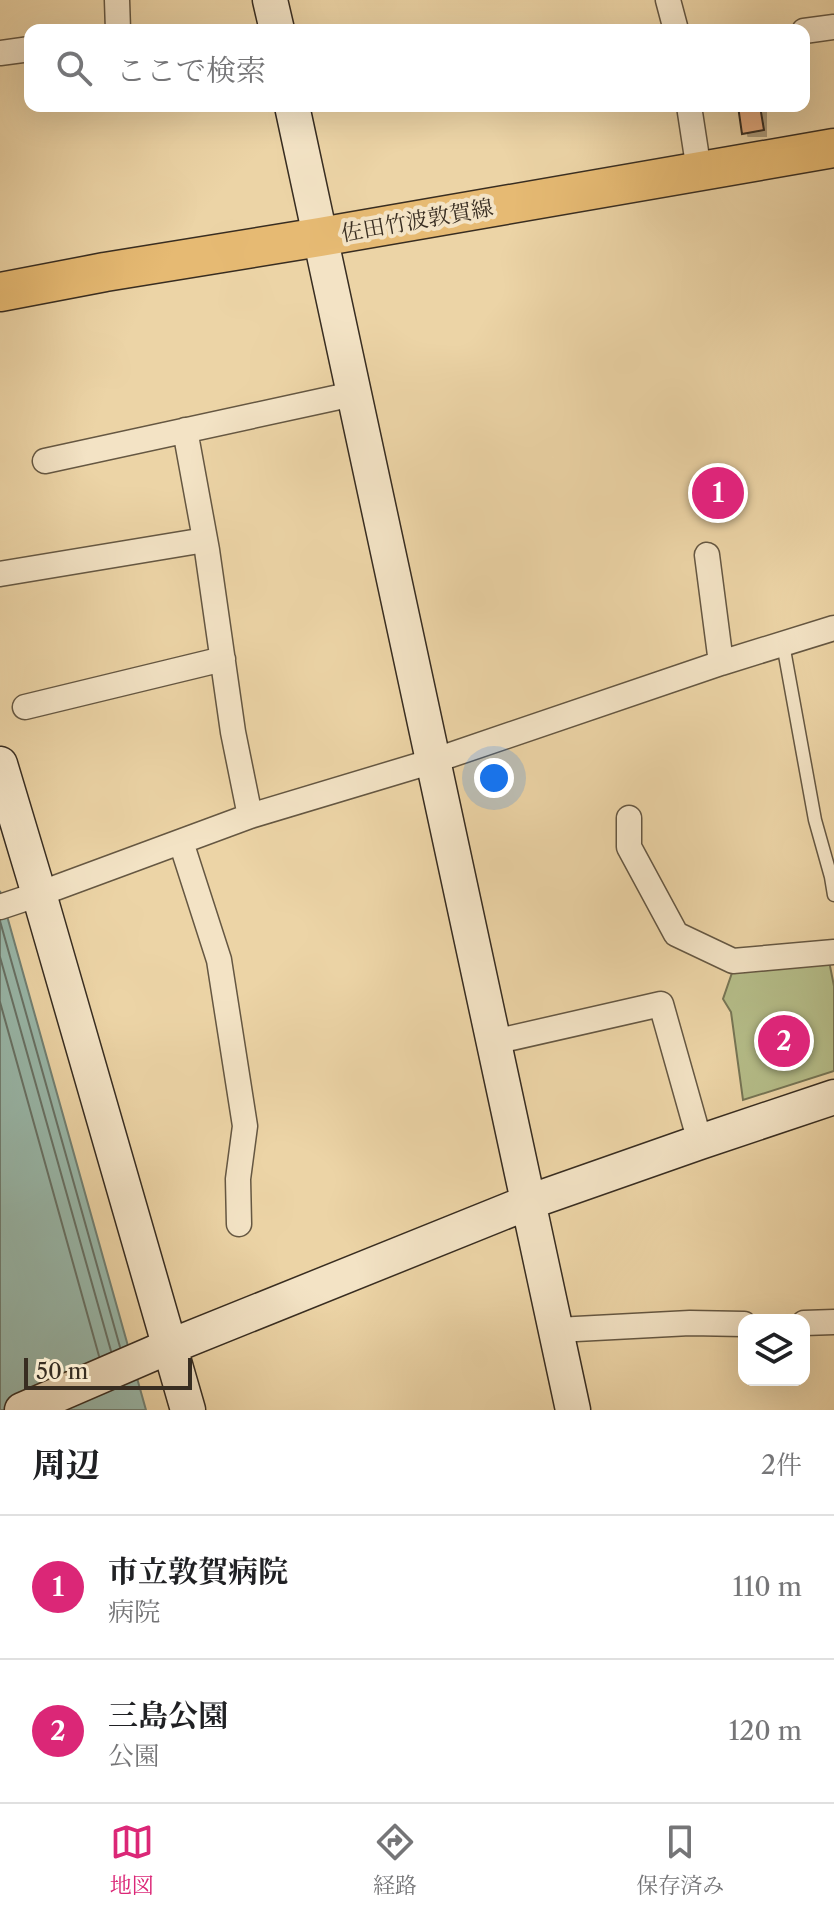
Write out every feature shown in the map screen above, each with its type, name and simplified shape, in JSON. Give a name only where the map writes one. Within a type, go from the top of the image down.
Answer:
[{"type":"main road","name":"佐田竹波敦賀線","points":[[0,292],[834,148]]},
{"type":"street","points":[[117,0],[118,24]]},
{"type":"street","points":[[270,0],[276,24]]},
{"type":"street","points":[[668,0],[674,24]]},
{"type":"street","points":[[810,30],[834,27]]},
{"type":"street","points":[[0,53],[24,50]]},
{"type":"street","points":[[293,112],[573,1410]]},
{"type":"street","points":[[690,112],[699,171]]},
{"type":"street","points":[[45,461],[353,394]]},
{"type":"street","points":[[185,430],[205,540],[233,732],[250,816]]},
{"type":"street","points":[[0,574],[205,540]]},
{"type":"street","points":[[707,555],[721,663]]},
{"type":"street","points":[[20,900],[250,816],[433,761],[834,628]]},
{"type":"street","points":[[25,707],[223,659]]},
{"type":"street","points":[[0,764],[20,900],[162,1351],[188,1410]]},
{"type":"street","points":[[629,818],[629,847],[676,934],[733,961],[834,952]]},
{"type":"street","points":[[181,842],[219,960],[243,1111],[245,1126],[238,1179],[239,1224]]},
{"type":"street","points":[[494,1042],[661,1004],[700,1142]]},
{"type":"street","points":[[22,1410],[529,1202],[834,1097]]},
{"type":"street","points":[[810,1323],[834,1322]]},
{"type":"street","points":[[557,1330],[690,1323],[738,1324]]},
{"type":"lane","points":[[783,644],[815,820],[834,895]]},
{"type":"green space","points":[[829,961],[834,986],[834,1071],[743,1100],[731,1012],[723,999],[733,970],[761,971]]},
{"type":"water","points":[[0,891],[146,1410],[0,1410]]},
{"type":"building","points":[[739,112],[761,112],[764,130],[742,134]]},
{"type":"place","name":"市立敦賀病院","points":[[718,493]]},
{"type":"place","name":"三島公園","points":[[784,1041]]}]
